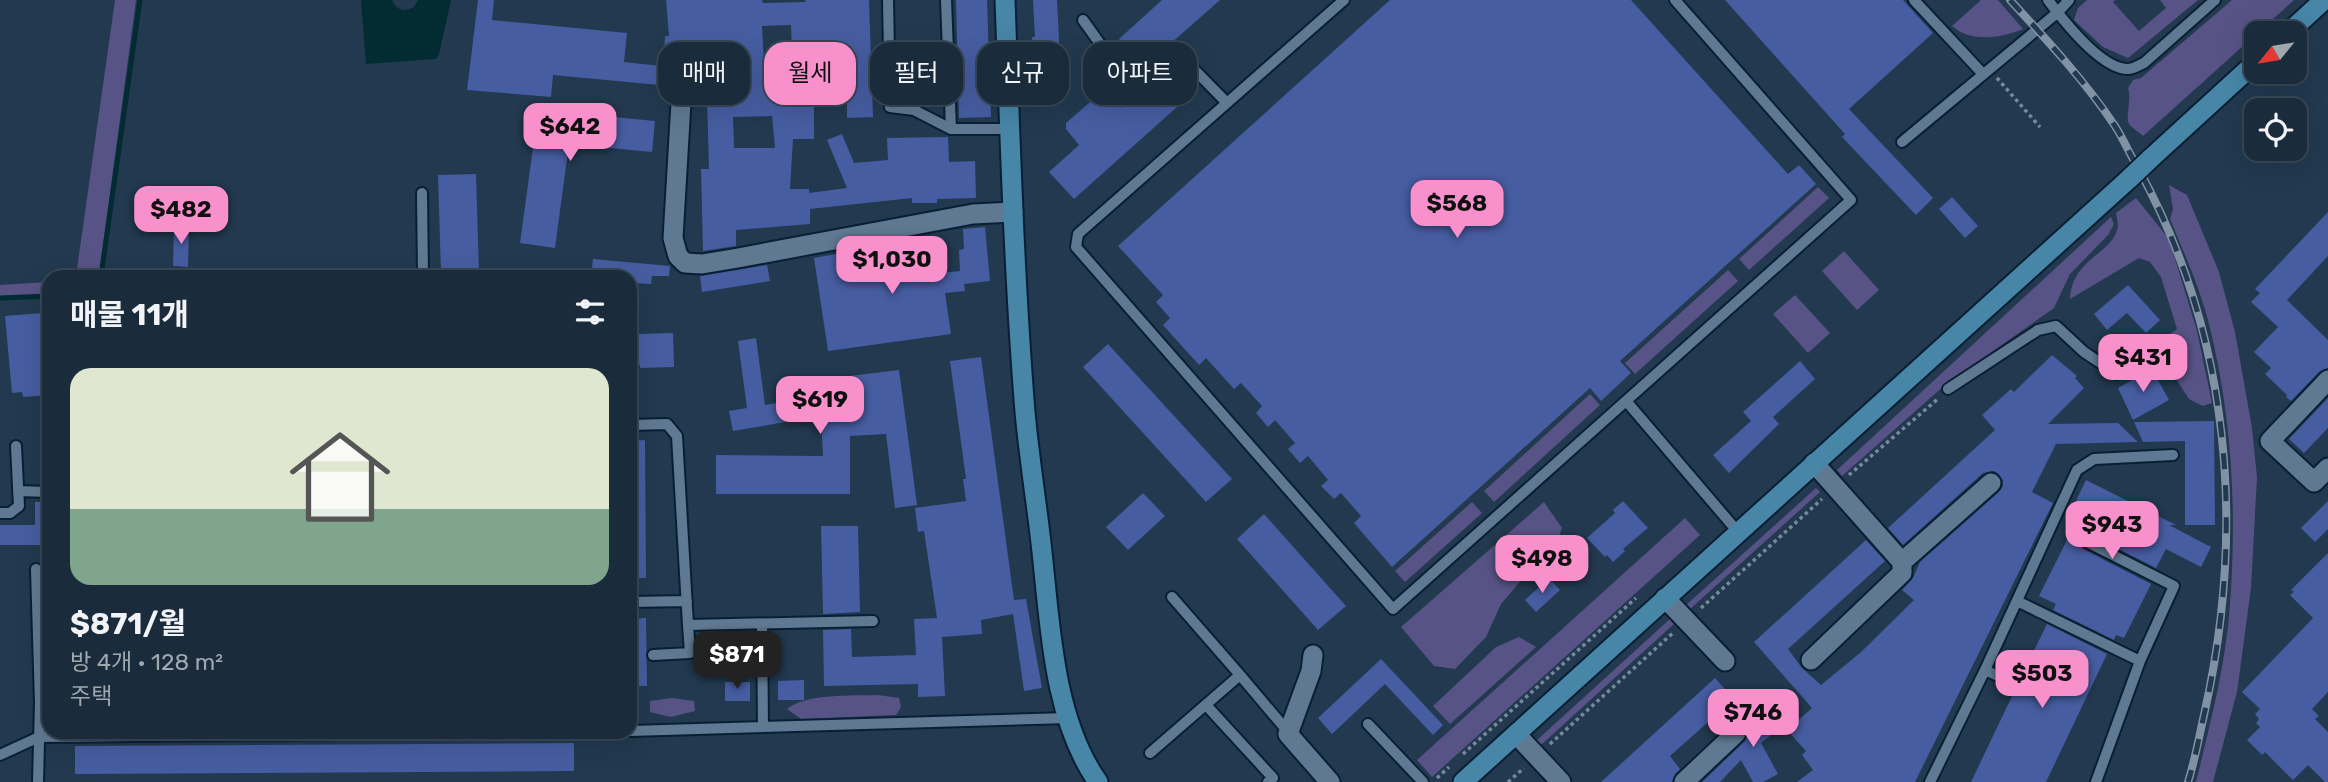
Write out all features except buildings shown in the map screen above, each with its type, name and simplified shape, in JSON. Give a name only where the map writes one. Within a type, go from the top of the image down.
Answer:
[{"type":"main road","points":[[1005,0],[1013,212],[1026,413],[1059,686],[1072,733],[1098,782]]},
{"type":"main road","points":[[2301,21],[2324,0]]},
{"type":"main road","points":[[1463,782],[2244,73]]},
{"type":"street","points":[[681,105],[673,238],[678,256],[685,263],[702,264],[738,258],[973,214],[1013,212]]},
{"type":"street","points":[[2325,476],[2314,482],[2270,441],[2328,380]]},
{"type":"street","points":[[1811,660],[1902,573],[1902,562],[1814,463]]},
{"type":"street","points":[[1902,562],[1991,483]]},
{"type":"street","points":[[1665,598],[1725,662]]},
{"type":"street","points":[[1312,655],[1311,671],[1289,733],[1330,782]]},
{"type":"street","points":[[1684,782],[1736,733]]},
{"type":"street","points":[[1516,734],[1561,782]]},
{"type":"lane","points":[[888,0],[890,107],[914,110],[951,128],[1010,129]]},
{"type":"lane","points":[[946,0],[951,128]]},
{"type":"lane","points":[[1344,0],[1078,234],[1076,247],[1393,609],[1851,200],[1675,0]]},
{"type":"lane","points":[[1914,0],[1986,72]]},
{"type":"lane","points":[[2048,0],[2090,48],[2115,66],[2130,69],[2144,63],[2215,0]]},
{"type":"lane","points":[[1902,142],[2057,13],[2069,0]]},
{"type":"lane","points":[[1083,20],[1128,83],[1136,83],[1164,61],[1181,56],[1227,103]]},
{"type":"lane","points":[[422,193],[423,270]]},
{"type":"lane","points":[[1948,389],[2038,330],[2056,326],[2084,352],[2117,374]]},
{"type":"lane","points":[[1627,402],[1738,532]]},
{"type":"lane","points":[[637,425],[667,424],[677,436],[690,653],[653,655]]},
{"type":"lane","points":[[0,513],[10,513],[19,506],[16,446]]},
{"type":"lane","points":[[1930,782],[2077,470],[2094,459],[2173,455]]},
{"type":"lane","points":[[18,491],[42,492]]},
{"type":"lane","points":[[2087,542],[2174,586],[2140,661],[2096,782]]},
{"type":"lane","points":[[36,569],[38,782]]},
{"type":"lane","points":[[1172,597],[1289,733]]},
{"type":"lane","points":[[637,601],[687,601]]},
{"type":"lane","points":[[2017,601],[2140,661]]},
{"type":"lane","points":[[688,625],[873,621]]},
{"type":"lane","points":[[762,624],[763,727]]},
{"type":"lane","points":[[1985,670],[2015,684]]},
{"type":"lane","points":[[1150,753],[1240,675]]},
{"type":"lane","points":[[1206,705],[1273,778],[1268,782]]},
{"type":"lane","points":[[637,731],[1068,718]]},
{"type":"lane","points":[[1368,724],[1423,782]]},
{"type":"lane","points":[[0,755],[42,737]]},
{"type":"path","points":[[1986,72],[2040,127]]},
{"type":"path","points":[[1508,782],[1835,487],[1948,389]]},
{"type":"shaded area","points":[[115,0],[136,0],[100,270],[77,270]]},
{"type":"shaded area","points":[[361,0],[392,0],[398,8],[407,10],[414,7],[418,0],[451,0],[436,59],[366,64]]},
{"type":"shaded area","points":[[1981,0],[1998,0],[2023,29],[2005,35],[1977,37],[1952,26]]},
{"type":"shaded area","points":[[2087,0],[2115,0],[2113,2],[2139,31],[2166,8],[2160,0],[2198,0],[2128,58],[2103,47],[2074,20],[2078,8]]},
{"type":"shaded area","points":[[2232,0],[2294,0],[2271,21],[2244,21],[2244,45],[2143,136],[2130,126],[2128,121],[2128,88],[2133,80],[2141,78]]},
{"type":"shaded area","points":[[2169,185],[2187,195],[2219,272],[2235,332],[2252,428],[2257,477],[2251,588],[2237,692],[2213,782],[2196,782],[2217,694],[2228,626],[2233,534],[2231,463],[2217,359],[2201,297],[2170,219],[2173,209]]},
{"type":"shaded area","points":[[1818,187],[1829,198],[1749,270],[1739,259]]},
{"type":"shaded area","points":[[2136,198],[2169,239],[2197,331],[2212,403],[2203,406],[2189,399],[2163,359],[2140,365],[2126,364],[2177,329],[2161,277],[2150,262],[2139,258],[2070,299],[2077,275],[2113,238],[2118,226],[2116,213]]},
{"type":"shaded area","points":[[2111,217],[2114,224],[2108,235],[2070,274],[2054,308],[1945,385],[1842,476],[1837,470]]},
{"type":"shaded area","points":[[1844,251],[1879,290],[1857,310],[1822,271]]},
{"type":"shaded area","points":[[1728,270],[1738,281],[1635,374],[1625,363]]},
{"type":"shaded area","points":[[42,282],[42,294],[0,297],[0,285]]},
{"type":"shaded area","points":[[1795,295],[1830,333],[1808,353],[1773,314]]},
{"type":"shaded area","points":[[1590,394],[1600,405],[1494,502],[1484,491]]},
{"type":"shaded area","points":[[1816,488],[1820,492],[1689,610],[1685,606]]},
{"type":"shaded area","points":[[1472,502],[1482,513],[1405,582],[1395,571]]},
{"type":"shaded area","points":[[1544,502],[1562,528],[1553,552],[1530,570],[1501,604],[1486,637],[1455,669],[1434,666],[1401,627]]},
{"type":"shaded area","points":[[1685,518],[1700,535],[1432,777],[1417,760]]},
{"type":"shaded area","points":[[1671,618],[1675,623],[1541,745],[1536,741]]},
{"type":"shaded area","points":[[1519,637],[1536,647],[1450,724],[1433,706],[1496,647]]},
{"type":"shaded area","points":[[878,695],[899,698],[901,707],[896,715],[801,719],[787,709],[806,700],[818,698]]},
{"type":"shaded area","points":[[672,698],[694,701],[695,711],[671,717],[650,712],[650,701]]},
{"type":"waterway","points":[[102,270],[140,0]]},
{"type":"waterway","points":[[0,298],[42,296]]},
{"type":"railway","points":[[2010,0],[2078,77],[2115,126],[2169,232],[2193,299],[2211,366],[2222,435],[2226,505],[2224,575],[2217,645],[2188,782]]}]
